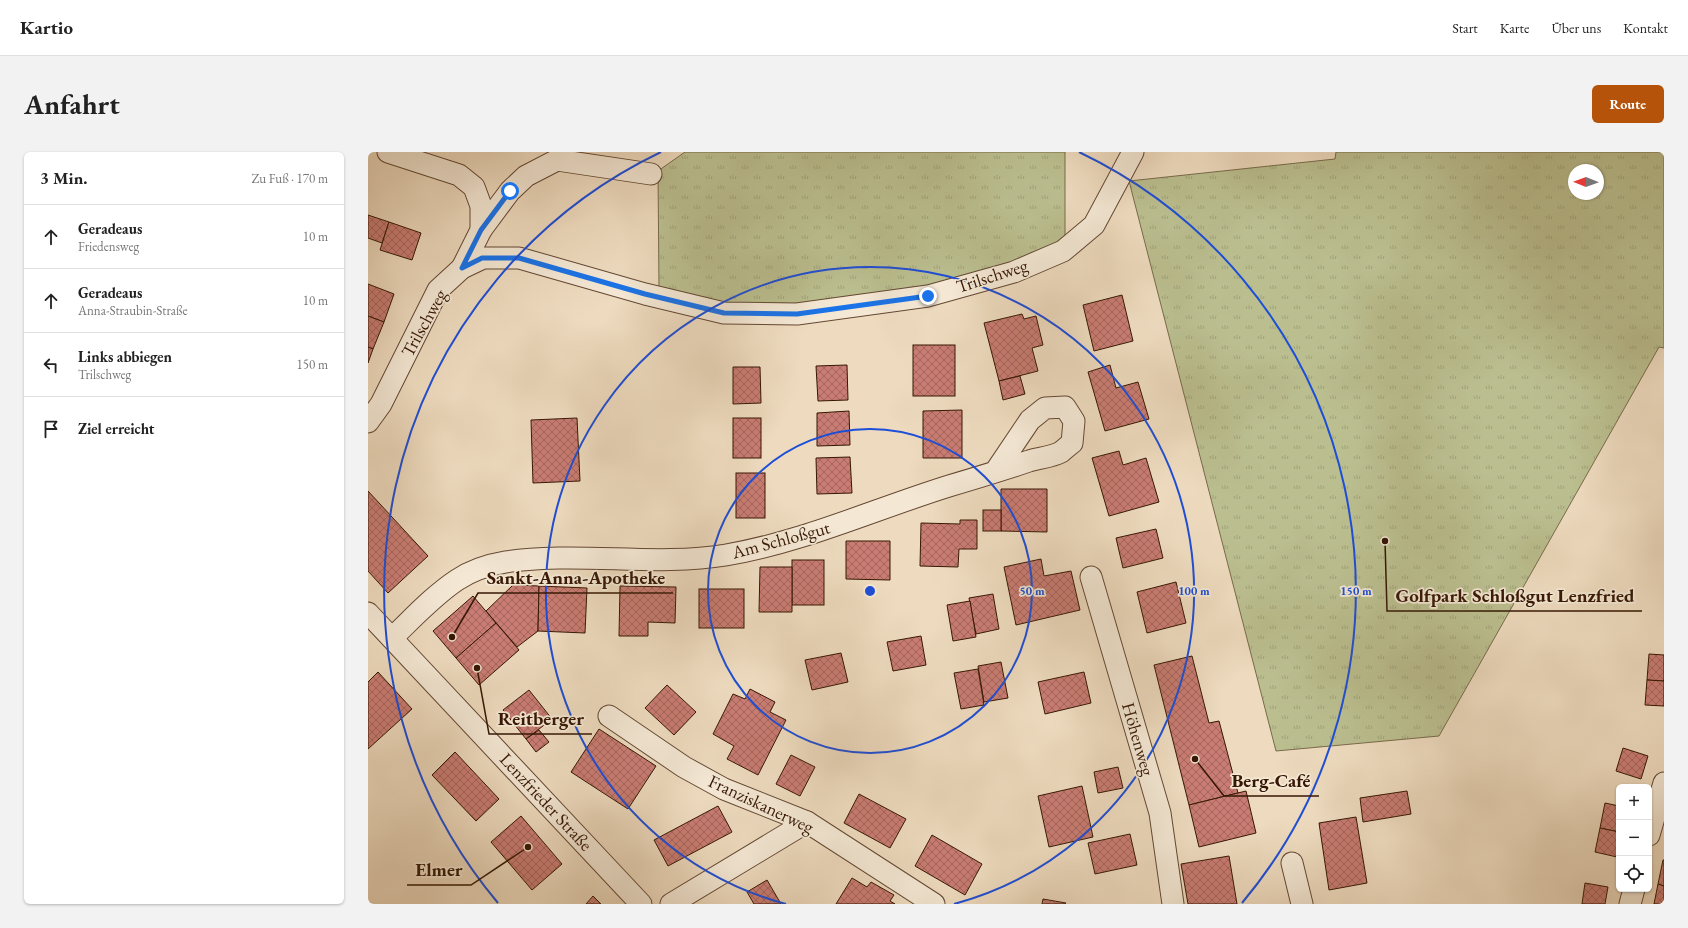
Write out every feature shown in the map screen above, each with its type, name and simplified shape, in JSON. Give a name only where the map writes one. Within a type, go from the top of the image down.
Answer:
[{"type":"street","points":[[388,152],[459,175],[474,187],[481,206],[481,230]]},
{"type":"street","name":"Trilschweg","points":[[368,422],[381,404],[438,290],[462,268],[482,258],[519,258],[645,294],[724,313],[797,314],[928,296],[1014,272],[1063,251],[1094,225],[1133,152]]},
{"type":"street","points":[[462,268],[481,230],[510,191],[526,176],[557,160],[651,174]]},
{"type":"street","name":"Am Schloßgut","points":[[392,638],[436,596],[458,579],[485,567],[519,559],[582,557],[660,559],[708,558],[735,553],[775,545],[852,520],[906,500],[995,472]]},
{"type":"street","name":"Höhenweg","points":[[1091,576],[1160,813],[1173,904]]},
{"type":"street","name":"Lenzfrieder Straße","points":[[368,613],[641,904]]},
{"type":"street","name":"Franziskanerweg","points":[[609,716],[684,767],[724,789],[807,822],[934,904]]},
{"type":"street","points":[[1652,825],[1664,784]]},
{"type":"street","points":[[672,904],[807,822]]},
{"type":"street","points":[[1292,863],[1302,904]]},
{"type":"street","points":[[1630,904],[1633,892]]},
{"type":"green space","points":[[685,152],[1065,152],[1065,240],[1015,265],[927,289],[797,307],[725,304],[659,288],[658,171]]},
{"type":"green space","points":[[1336,152],[1664,152],[1664,348],[1659,347],[1439,736],[1276,751],[1129,181],[1335,159]]},
{"type":"building","points":[[368,215],[389,222],[382,243],[368,238]]},
{"type":"building","points":[[389,222],[421,233],[412,260],[380,250]]},
{"type":"building","points":[[368,284],[394,294],[384,322],[368,316]]},
{"type":"building","points":[[1122,295],[1133,341],[1094,351],[1083,305]]},
{"type":"building","points":[[1022,314],[1024,319],[1036,316],[1043,345],[1032,348],[1038,371],[999,381],[984,323]]},
{"type":"building","points":[[368,316],[384,322],[373,349],[368,347]]},
{"type":"building","points":[[913,345],[955,345],[955,396],[913,396]]},
{"type":"building","points":[[368,347],[373,349],[368,363]]},
{"type":"building","points":[[847,365],[848,400],[818,401],[816,366]]},
{"type":"building","points":[[1110,365],[1116,388],[1138,382],[1149,419],[1105,431],[1088,372]]},
{"type":"building","points":[[733,367],[760,367],[761,403],[733,404]]},
{"type":"building","points":[[1020,376],[1025,394],[1003,400],[999,381]]},
{"type":"building","points":[[962,410],[962,458],[923,458],[923,411]]},
{"type":"building","points":[[849,411],[850,445],[817,446],[817,413]]},
{"type":"building","points":[[577,418],[580,481],[533,483],[531,420]]},
{"type":"building","points":[[733,418],[761,418],[761,458],[733,458]]},
{"type":"building","points":[[1119,451],[1123,465],[1146,458],[1159,502],[1109,516],[1092,458]]},
{"type":"building","points":[[850,457],[852,493],[817,494],[816,458]]},
{"type":"building","points":[[736,473],[765,473],[765,518],[736,518]]},
{"type":"building","points":[[1001,489],[1047,489],[1047,532],[1001,531]]},
{"type":"building","points":[[368,491],[428,556],[388,593],[368,571]]},
{"type":"building","points":[[983,510],[1001,510],[1001,531],[983,531]]},
{"type":"building","points":[[960,520],[977,520],[977,549],[959,549],[958,567],[920,566],[921,523],[960,524]]},
{"type":"building","points":[[1156,529],[1163,558],[1123,568],[1116,538]]},
{"type":"building","points":[[846,541],[890,541],[890,580],[846,579]]},
{"type":"building","points":[[1041,559],[1044,576],[1071,571],[1080,610],[1016,625],[1004,567]]},
{"type":"building","points":[[792,560],[824,560],[824,605],[792,605]]},
{"type":"building","points":[[760,567],[792,567],[792,612],[759,612]]},
{"type":"building","points":[[1176,582],[1186,623],[1147,633],[1137,592]]},
{"type":"building","points":[[513,585],[539,586],[538,631],[517,647],[486,611]]},
{"type":"building","points":[[539,586],[587,588],[585,633],[538,631]]},
{"type":"building","points":[[620,586],[676,587],[675,623],[648,622],[648,636],[619,636]]},
{"type":"building","points":[[699,589],[744,589],[744,628],[699,628]]},
{"type":"building","points":[[993,594],[999,629],[976,634],[969,598]]},
{"type":"building","points":[[473,596],[496,623],[456,658],[433,631]]},
{"type":"building","points":[[970,601],[976,637],[953,641],[947,605]]},
{"type":"building","points":[[496,623],[519,650],[479,685],[456,658]]},
{"type":"building","points":[[921,636],[926,665],[893,671],[887,642]]},
{"type":"building","points":[[841,653],[848,682],[812,690],[805,660]]},
{"type":"building","points":[[1649,654],[1664,655],[1664,681],[1647,680]]},
{"type":"building","points":[[1192,656],[1209,723],[1219,721],[1238,793],[1189,805],[1154,665]]},
{"type":"building","points":[[1001,662],[1008,698],[984,702],[978,666]]},
{"type":"building","points":[[978,669],[984,705],[961,709],[954,673]]},
{"type":"building","points":[[378,672],[412,709],[368,749],[368,682]]},
{"type":"building","points":[[1084,672],[1091,703],[1045,714],[1038,682]]},
{"type":"building","points":[[1647,680],[1664,681],[1664,706],[1645,705]]},
{"type":"building","points":[[667,685],[696,712],[674,735],[645,708]]},
{"type":"building","points":[[750,689],[775,702],[770,712],[786,720],[758,775],[727,759],[734,746],[713,734],[733,694],[745,699]]},
{"type":"building","points":[[529,690],[552,719],[526,739],[503,710]]},
{"type":"building","points":[[599,729],[656,766],[628,809],[571,772]]},
{"type":"building","points":[[539,730],[549,742],[536,752],[526,739]]},
{"type":"building","points":[[1623,748],[1648,756],[1641,779],[1616,771]]},
{"type":"building","points":[[455,752],[499,799],[476,821],[432,775]]},
{"type":"building","points":[[791,755],[815,767],[800,796],[776,784]]},
{"type":"building","points":[[1118,767],[1123,788],[1098,793],[1094,772]]},
{"type":"building","points":[[1082,786],[1093,837],[1049,847],[1038,796]]},
{"type":"building","points":[[1246,791],[1256,833],[1199,847],[1189,805]]},
{"type":"building","points":[[1407,791],[1411,814],[1363,822],[1360,798]]},
{"type":"building","points":[[859,794],[906,819],[890,848],[844,823]]},
{"type":"building","points":[[1605,803],[1616,805],[1616,831],[1600,828]]},
{"type":"building","points":[[718,806],[732,832],[668,866],[654,840]]},
{"type":"building","points":[[521,816],[562,864],[532,890],[491,842]]},
{"type":"building","points":[[1356,817],[1367,883],[1329,890],[1319,823]]},
{"type":"building","points":[[1600,828],[1616,831],[1616,857],[1595,852]]},
{"type":"building","points":[[1130,834],[1137,865],[1095,874],[1088,843]]},
{"type":"building","points":[[932,835],[982,864],[965,895],[915,866]]},
{"type":"building","points":[[1229,856],[1237,904],[1188,904],[1181,864]]},
{"type":"building","points":[[1664,860],[1664,886],[1658,884]]},
{"type":"building","points":[[852,878],[867,887],[871,882],[894,895],[890,901],[895,904],[836,904]]},
{"type":"building","points":[[767,880],[781,904],[754,904],[747,892]]},
{"type":"building","points":[[1585,883],[1608,887],[1605,904],[1582,904]]},
{"type":"building","points":[[1658,884],[1664,886],[1664,904],[1654,904]]},
{"type":"building","points":[[593,896],[601,904],[586,904]]},
{"type":"building","points":[[1043,899],[1066,903],[1042,904]]},
{"type":"place","name":"Golfpark Schloßgut Lenzfried","points":[[1385,541]]},
{"type":"place","name":"Sankt-Anna-Apotheke","points":[[452,637]]},
{"type":"place","name":"Reitberger","points":[[477,668]]},
{"type":"place","name":"Berg-Café","points":[[1195,759]]},
{"type":"place","name":"Elmer","points":[[528,847]]},
{"type":"route","points":[[510,191],[481,230],[462,268],[482,258],[519,258],[645,294],[724,313],[797,314],[928,296]]}]
